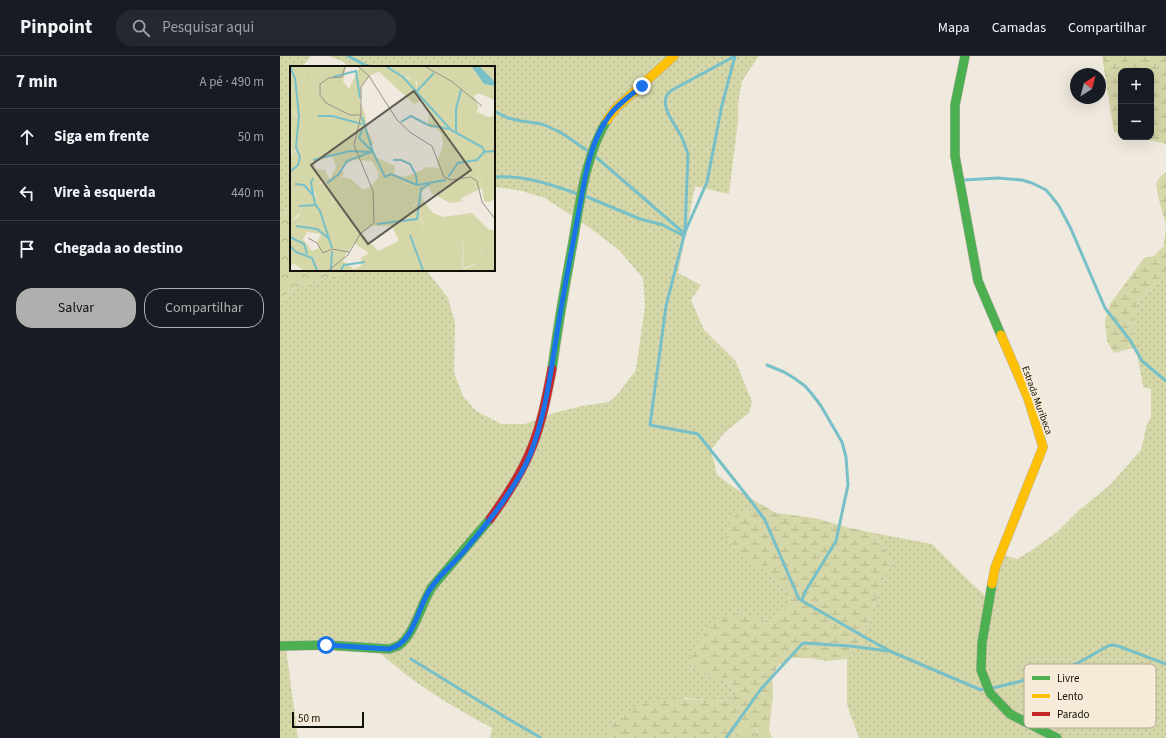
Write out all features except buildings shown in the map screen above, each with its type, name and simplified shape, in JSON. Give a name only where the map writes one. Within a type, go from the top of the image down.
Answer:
[{"type":"street","points":[[280,646],[326,645],[389,649],[402,643],[413,626],[424,599],[430,589],[478,533],[512,488],[529,456],[547,398],[565,286],[585,176],[592,150],[607,118],[616,108],[674,56]]},
{"type":"street","name":"Estrada Muribeca","points":[[965,56],[955,105],[955,156],[978,281],[1028,398],[1043,447],[995,568],[982,643],[981,670],[990,693],[1010,714],[1024,721]]},
{"type":"street","name":"Estrada Muribeca","points":[[1037,728],[1057,738]]},
{"type":"green space","points":[[280,56],[311,56],[303,66],[290,66],[290,213],[280,212]]},
{"type":"green space","points":[[328,56],[759,56],[742,81],[738,104],[738,121],[729,194],[695,186],[678,273],[701,285],[691,300],[704,330],[735,360],[752,402],[749,413],[724,433],[711,450],[717,475],[746,496],[764,506],[739,513],[770,576],[789,594],[789,607],[776,619],[765,621],[738,613],[690,663],[698,671],[731,683],[738,692],[730,700],[713,701],[686,698],[632,709],[615,721],[604,738],[490,738],[492,728],[418,684],[378,651],[286,649],[298,738],[280,738],[280,303],[290,290],[350,271],[427,271],[448,298],[455,323],[454,373],[463,396],[476,411],[501,424],[525,424],[557,412],[609,402],[618,394],[636,370],[645,306],[643,278],[619,250],[587,226],[545,198],[518,190],[495,187],[495,66],[348,66],[342,61]]},
{"type":"green space","points":[[1102,56],[1166,56],[1166,144],[1148,140],[1154,140],[1154,68],[1118,68],[1118,133],[1114,132],[1106,81],[1106,68],[1104,68]]},
{"type":"green space","points":[[1166,172],[1166,225],[1156,184],[1160,177]]},
{"type":"green space","points":[[280,212],[290,213],[290,271],[350,271],[290,290],[280,303]]},
{"type":"green space","points":[[1166,225],[1166,275],[1139,300],[1133,320],[1136,347],[1114,353],[1107,341],[1105,321],[1110,304],[1144,258],[1154,256],[1164,246]]},
{"type":"green space","points":[[1166,275],[1166,738],[859,738],[847,705],[847,659],[857,650],[891,560],[874,533],[932,544],[989,599],[1003,555],[1017,559],[1057,532],[1078,511],[1110,485],[1141,450],[1147,424],[1151,417],[1151,389],[1143,387],[1133,320],[1139,300]]},
{"type":"green space","points":[[764,506],[776,513],[815,518],[874,533],[891,560],[857,650],[847,659],[827,661],[808,658],[791,658],[779,665],[772,676],[773,694],[769,730],[742,727],[732,738],[604,738],[618,718],[638,706],[650,702],[676,699],[730,700],[738,692],[731,683],[698,671],[690,663],[693,650],[716,620],[738,613],[765,621],[776,619],[789,607],[789,594],[770,576],[732,548],[725,535],[728,521],[739,513]]},
{"type":"green space","points":[[742,727],[769,730],[772,738],[732,738]]},
{"type":"waterway","points":[[348,56],[368,66]]},
{"type":"waterway","points":[[735,56],[722,105],[707,182],[685,232],[666,306],[650,425],[698,434],[765,520],[799,599],[892,652],[981,690],[984,689]]},
{"type":"waterway","points":[[685,231],[688,154],[681,136],[667,111],[665,100],[667,94],[671,91],[735,56]]},
{"type":"waterway","points":[[495,112],[508,118],[542,124],[560,132],[588,151]]},
{"type":"waterway","points":[[596,157],[685,234]]},
{"type":"waterway","points":[[495,177],[515,177],[526,179],[578,194]]},
{"type":"waterway","points":[[964,180],[998,178],[1022,180],[1046,190],[1059,206],[1071,229],[1105,308],[1130,340],[1142,361],[1166,381]]},
{"type":"waterway","points":[[585,196],[640,219],[663,225],[684,236]]},
{"type":"waterway","points":[[767,365],[794,378],[805,386],[812,394],[821,406],[842,442],[846,457],[848,485],[836,541],[805,592],[802,600]]},
{"type":"waterway","points":[[726,738],[761,689],[803,643],[850,646],[888,651]]},
{"type":"waterway","points":[[1076,664],[1112,645],[1166,664]]},
{"type":"waterway","points":[[411,659],[541,738]]},
{"type":"waterway","points":[[993,688],[1024,680]]},
{"type":"traffic: fast","points":[[965,56],[955,105],[955,156],[978,281],[1001,335]]},
{"type":"traffic: fast","points":[[552,369],[564,290],[584,180],[593,149],[607,120]]},
{"type":"traffic: fast","points":[[280,646],[326,645],[389,649],[398,646],[409,635],[432,587],[490,519]]},
{"type":"traffic: fast","points":[[992,584],[982,643],[981,670],[990,693],[1010,714],[1024,721]]},
{"type":"traffic: fast","points":[[1037,728],[1057,738]]},
{"type":"traffic: slow","points":[[607,120],[616,108],[674,56]]},
{"type":"traffic: slow","points":[[992,584],[995,568],[1043,447],[1028,398],[1001,335]]},
{"type":"traffic: jam","points":[[490,519],[513,484],[536,438],[552,369]]},
{"type":"route","points":[[326,645],[389,649],[402,643],[413,626],[424,599],[436,580],[465,550],[512,488],[529,456],[547,398],[563,294],[585,176],[592,150],[607,118],[616,108],[642,86]]}]
